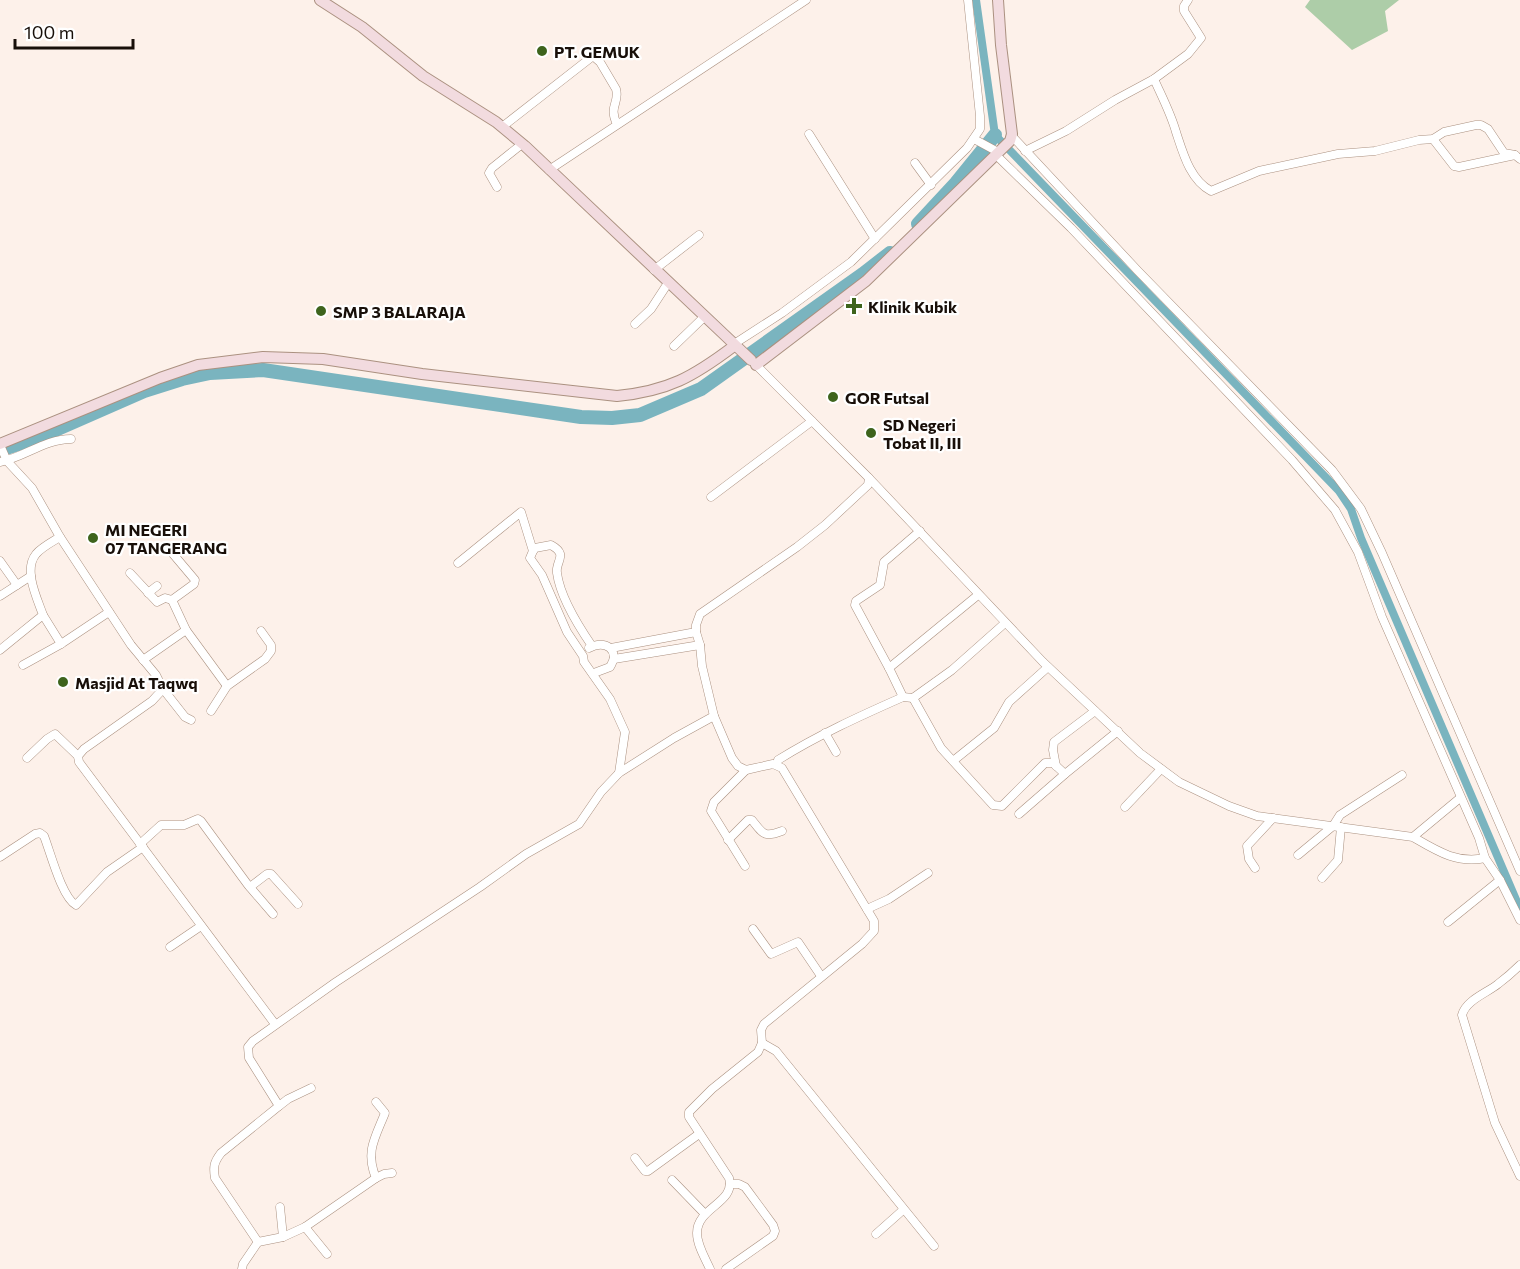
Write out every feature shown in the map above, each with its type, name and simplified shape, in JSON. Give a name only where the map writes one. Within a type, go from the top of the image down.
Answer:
[{"type":"main road","points":[[320,0],[362,27],[423,76],[502,127],[753,362],[866,281],[1011,139],[998,0]]},
{"type":"main road","points":[[0,445],[160,378],[198,365],[232,360],[263,357],[323,359],[422,374],[616,396],[644,393],[681,381],[735,347]]},
{"type":"street","points":[[549,170],[806,0]]},
{"type":"street","points":[[735,347],[851,262],[977,140],[980,116],[968,0]]},
{"type":"street","points":[[1025,151],[1066,131],[1154,79],[1173,66],[1200,41],[1201,38],[1187,18],[1184,2]]},
{"type":"street","points":[[502,127],[593,56],[600,62],[618,94],[613,115],[617,124]]},
{"type":"street","points":[[1154,79],[1176,131],[1183,156],[1201,185],[1211,192],[1259,171],[1338,154],[1375,151],[1433,139],[1444,132],[1481,125],[1491,133],[1504,153],[1517,157]]},
{"type":"street","points":[[809,134],[875,239]]},
{"type":"street","points":[[1011,139],[1324,462],[1361,509],[1383,553],[1520,871]]},
{"type":"street","points":[[1433,139],[1454,166],[1517,157]]},
{"type":"street","points":[[977,140],[998,151],[1292,460],[1335,510],[1345,525],[1369,578],[1382,617],[1479,838],[1485,858],[1500,880],[1520,920]]},
{"type":"street","points":[[498,187],[489,173],[522,144]]},
{"type":"street","points":[[915,163],[931,185]]},
{"type":"street","points":[[654,270],[699,235]]},
{"type":"street","points":[[635,324],[651,309],[668,283]]},
{"type":"street","points":[[674,346],[704,317]]},
{"type":"street","points":[[753,362],[869,478],[1048,667],[1161,769],[1179,782],[1229,806],[1257,816],[1413,837],[1434,849],[1468,862],[1485,858]]},
{"type":"street","points":[[711,497],[812,421]]},
{"type":"street","points":[[4,460],[46,443],[71,439]]},
{"type":"street","points":[[0,445],[4,460],[32,488],[60,537],[142,660],[156,675],[163,689],[185,717],[191,720]]},
{"type":"street","points":[[746,770],[738,766],[732,758],[714,716],[696,632],[700,615],[825,525],[863,491],[868,485],[869,478]]},
{"type":"street","points":[[458,564],[521,512],[532,551],[530,558],[542,575],[567,632],[583,656],[587,667],[610,699],[624,732],[619,773]]},
{"type":"street","points":[[903,697],[855,605],[856,601],[880,585],[884,562],[920,531]]},
{"type":"street","points":[[60,537],[36,553],[32,576],[43,615],[61,644]]},
{"type":"street","points":[[532,551],[550,545],[556,548],[561,558],[556,569],[564,595],[592,646]]},
{"type":"street","points":[[168,548],[195,582],[172,600]]},
{"type":"street","points":[[0,561],[16,585]]},
{"type":"street","points":[[542,575],[556,569]]},
{"type":"street","points":[[130,573],[158,602],[165,598],[172,600],[186,630],[227,686]]},
{"type":"street","points":[[0,596],[32,576]]},
{"type":"street","points":[[148,593],[158,586]]},
{"type":"street","points":[[889,668],[978,595]]},
{"type":"street","points":[[23,665],[61,644],[109,612]]},
{"type":"street","points":[[0,650],[43,615]]},
{"type":"street","points":[[777,765],[778,760],[825,733],[903,697],[913,698],[952,670],[1005,623]]},
{"type":"street","points":[[142,660],[186,630]]},
{"type":"street","points":[[211,711],[227,686],[270,654],[271,645],[261,631]]},
{"type":"street","points":[[611,648],[696,632]]},
{"type":"street","points":[[583,656],[592,646],[604,644],[614,651],[614,659],[610,667],[594,674]]},
{"type":"street","points":[[614,659],[700,645]]},
{"type":"street","points":[[953,761],[994,728],[1009,702],[1048,667]]},
{"type":"street","points":[[78,756],[84,748],[152,701],[163,689]]},
{"type":"street","points":[[913,698],[941,748],[993,805],[1002,806],[1045,763],[1049,762],[1065,774]]},
{"type":"street","points":[[1056,766],[1054,742],[1095,711]]},
{"type":"street","points":[[279,1106],[247,1053],[253,1041],[526,854],[579,824],[601,792],[619,773],[714,716]]},
{"type":"street","points":[[1019,814],[1118,731]]},
{"type":"street","points":[[825,733],[836,752]]},
{"type":"street","points":[[27,758],[55,734],[78,756],[79,762],[275,1024]]},
{"type":"street","points":[[710,1269],[697,1232],[705,1214],[727,1195],[730,1184],[729,1178],[689,1117],[692,1108],[758,1052],[762,1043],[761,1030],[764,1024],[862,944],[874,931],[874,921],[867,909],[785,773],[777,765],[746,770],[712,806],[711,811],[745,866]]},
{"type":"street","points":[[1125,807],[1161,769]]},
{"type":"street","points":[[1322,878],[1338,860],[1337,827],[1340,815],[1402,775]]},
{"type":"street","points":[[1413,837],[1460,798]]},
{"type":"street","points":[[1255,868],[1249,859],[1247,846],[1274,818]]},
{"type":"street","points":[[0,857],[40,833],[44,836],[65,892],[71,903],[76,905],[107,872],[142,846],[161,825],[184,825],[198,819],[205,824],[250,887],[273,914]]},
{"type":"street","points":[[728,840],[748,820],[752,820],[764,834],[770,836],[782,831]]},
{"type":"street","points":[[1298,855],[1337,827]]},
{"type":"street","points":[[867,909],[889,899],[928,873]]},
{"type":"street","points":[[250,887],[267,874],[271,874],[298,904]]},
{"type":"street","points":[[1448,922],[1500,880]]},
{"type":"street","points":[[170,947],[201,926]]},
{"type":"street","points":[[753,929],[771,954],[798,942],[821,976]]},
{"type":"street","points":[[1520,965],[1496,986],[1471,1002],[1462,1015],[1495,1123],[1520,1176]]},
{"type":"street","points":[[762,1043],[776,1051],[934,1246]]},
{"type":"street","points":[[258,1242],[215,1178],[215,1161],[221,1153],[288,1099],[311,1088]]},
{"type":"street","points":[[376,1102],[385,1113],[371,1152],[370,1161],[376,1178]]},
{"type":"street","points":[[635,1158],[647,1172],[699,1134]]},
{"type":"street","points":[[242,1269],[258,1242],[283,1237],[305,1227],[376,1178],[392,1173]]},
{"type":"street","points":[[672,1180],[705,1214]]},
{"type":"street","points":[[726,1269],[773,1236],[775,1231],[745,1187],[730,1184]]},
{"type":"street","points":[[280,1207],[283,1237]]},
{"type":"street","points":[[876,1234],[903,1210]]},
{"type":"street","points":[[305,1227],[327,1254]]},
{"type":"green space","points":[[1310,0],[1399,0],[1385,11],[1388,31],[1352,50],[1305,7]]},
{"type":"waterway","points":[[976,0],[995,135],[1339,491],[1351,509],[1361,538],[1520,909]]},
{"type":"waterway","points":[[918,224],[956,183],[995,135]]},
{"type":"waterway","points":[[0,450],[39,437],[144,391],[182,379],[210,373],[263,370],[581,417],[612,418],[640,415],[701,389],[890,253]]},
{"type":"place","name":"PT. GEMUK","points":[[542,51]]},
{"type":"place","name":"Klinik Kubik","points":[[854,306]]},
{"type":"place","name":"SMP 3 BALARAJA","points":[[321,311]]},
{"type":"place","name":"GOR Futsal","points":[[833,397]]},
{"type":"place","name":"SD Negeri Tobat II, III","points":[[871,433]]},
{"type":"place","name":"MI NEGERI 07 TANGERANG","points":[[93,538]]},
{"type":"place","name":"Masjid At Taqwq","points":[[63,682]]}]
